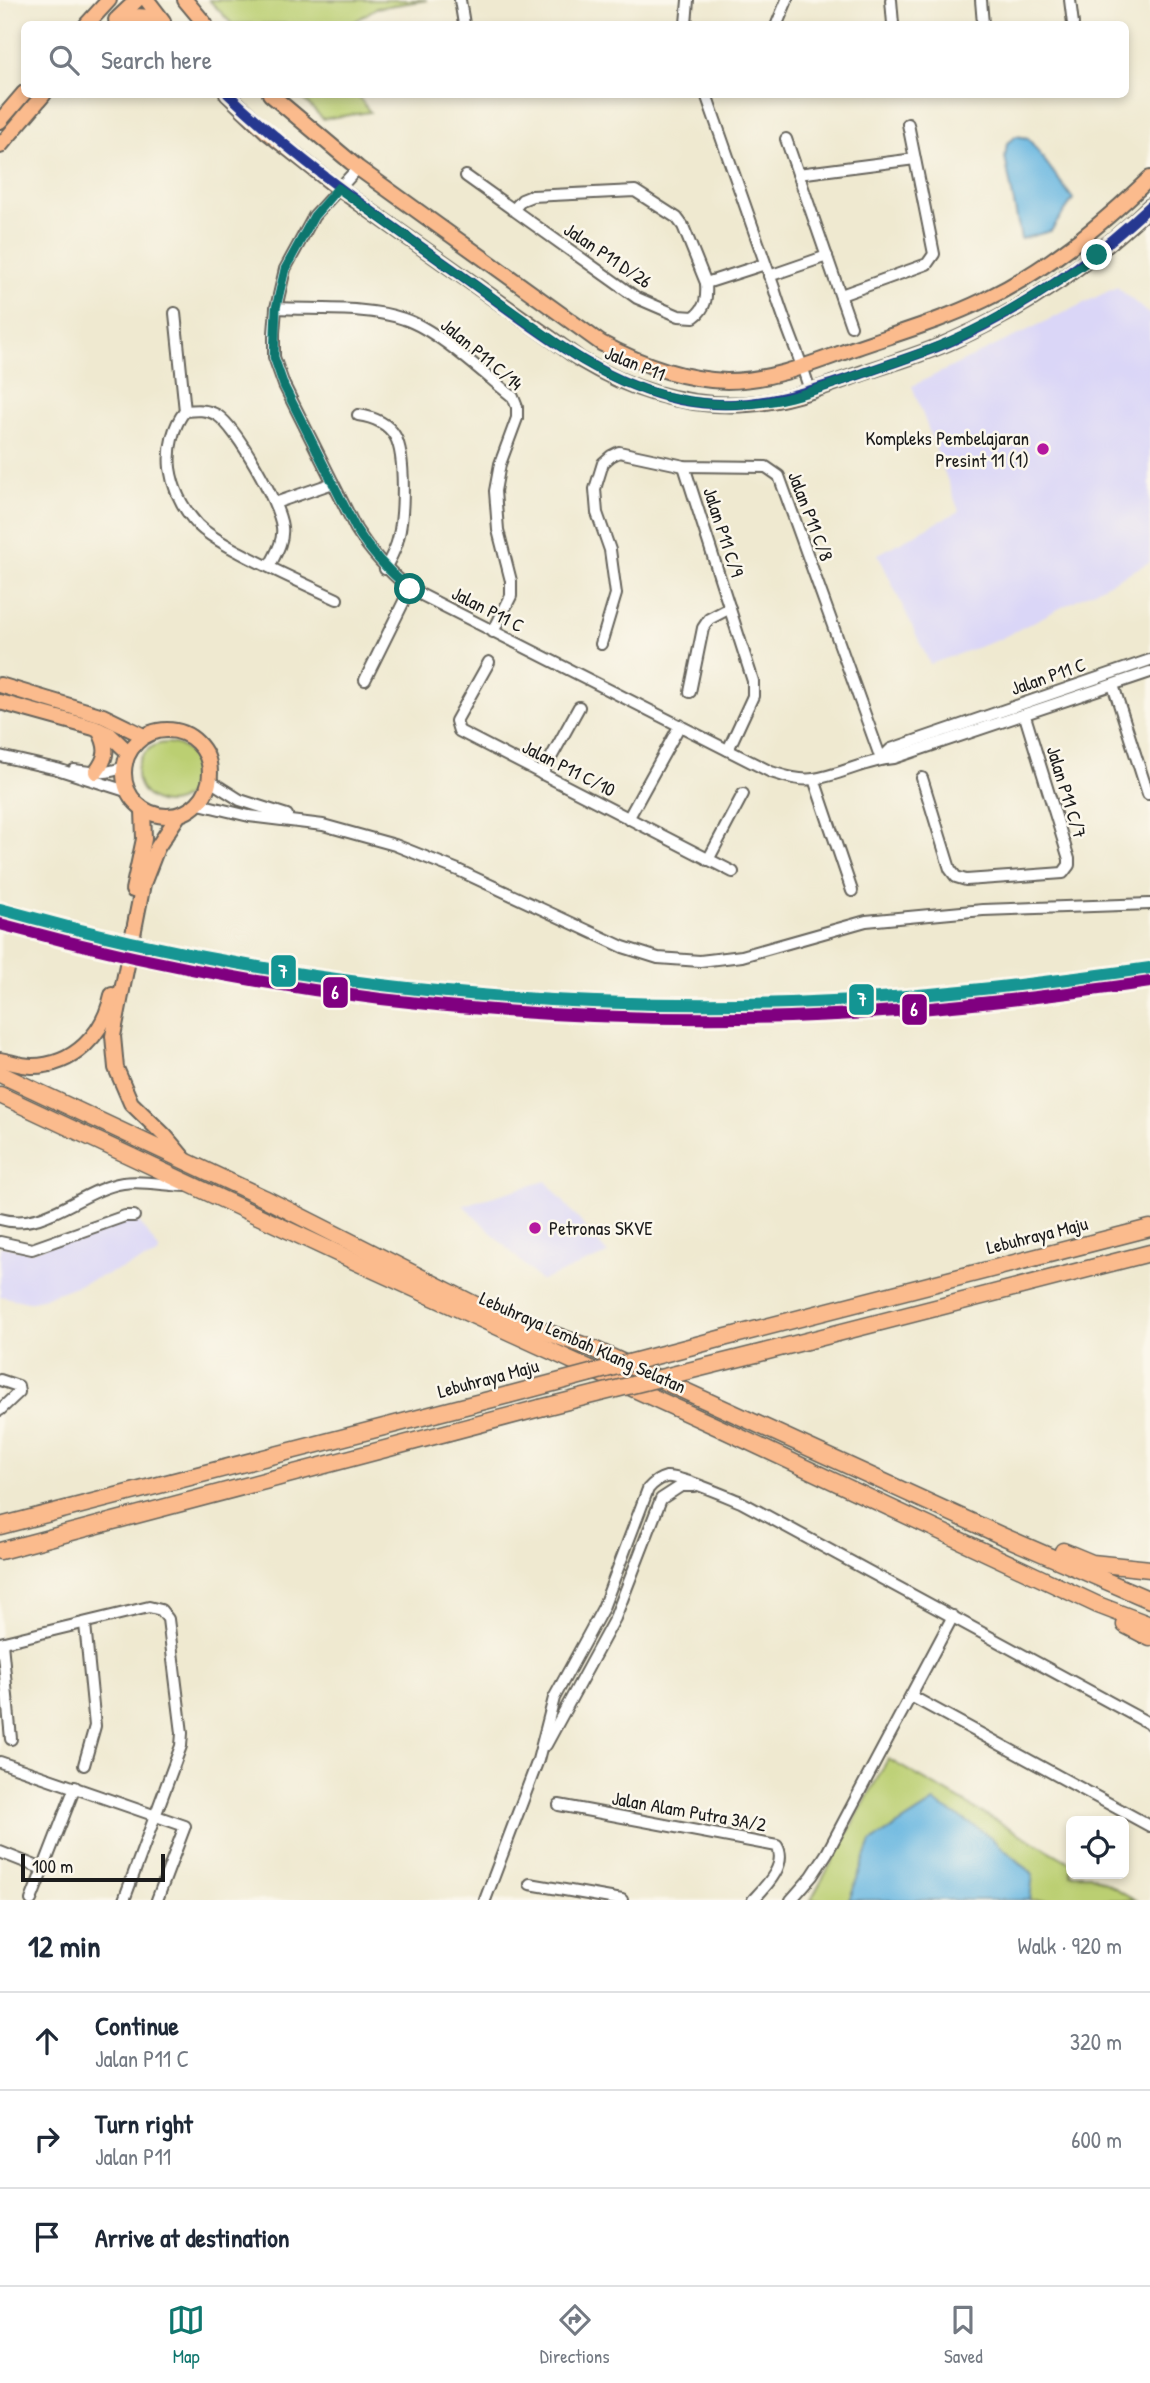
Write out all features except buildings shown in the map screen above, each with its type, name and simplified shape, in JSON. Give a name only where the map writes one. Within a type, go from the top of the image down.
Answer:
[{"type":"highway","name":"Lebuhraya Lembah Klang Selatan","points":[[0,1074],[185,1160],[487,1311],[591,1348],[1000,1535],[1150,1600]]},
{"type":"highway","name":"Lebuhraya Lembah Klang Selatan","points":[[0,1095],[1098,1605],[1150,1625]]},
{"type":"highway","name":"Lebuhraya Maju","points":[[0,1526],[1150,1228]]},
{"type":"highway","points":[[0,1550],[540,1408],[1150,1253]]},
{"type":"highway","points":[[1000,1535],[1035,1541],[1092,1563],[1150,1569]]},
{"type":"highway","points":[[1098,1605],[1117,1621],[1150,1638]]},
{"type":"main road","points":[[90,21],[109,0]]},
{"type":"main road","points":[[114,21],[137,0]]},
{"type":"main road","points":[[147,0],[162,21]]},
{"type":"main road","points":[[185,0],[202,21]]},
{"type":"main road","points":[[116,21],[128,16],[142,15],[160,21]]},
{"type":"main road","points":[[0,121],[21,96]]},
{"type":"main road","points":[[0,146],[41,98]]},
{"type":"main road","name":"Jalan P11","points":[[231,98],[267,132],[338,188],[571,353],[621,382],[646,392],[717,404],[779,400],[956,339],[1035,296],[1097,255],[1150,206]]},
{"type":"main road","name":"Jalan P11","points":[[275,98],[358,168],[610,348],[641,363],[687,376],[729,381],[753,379],[803,367],[954,314],[987,299],[1033,274],[1086,236],[1150,178]]},
{"type":"main road","points":[[0,685],[103,716],[144,736]]},
{"type":"main road","points":[[0,702],[110,735],[126,759],[126,791],[133,802],[143,810],[160,817],[178,816],[199,804],[206,793],[211,769],[208,757],[201,746],[181,732],[156,731],[144,736],[126,759]]},
{"type":"main road","points":[[96,772],[104,762],[107,751],[106,742],[99,730]]},
{"type":"main road","points":[[143,810],[144,839],[114,1007],[113,1049],[116,1068],[131,1103],[185,1160]]},
{"type":"main road","points":[[138,882],[178,816]]},
{"type":"main road","points":[[0,1060],[34,1066],[68,1057],[95,1036],[114,1007]]},
{"type":"street","points":[[460,0],[464,21]]},
{"type":"street","points":[[686,21],[688,0]]},
{"type":"street","points":[[778,21],[787,0]]},
{"type":"street","points":[[891,0],[893,21]]},
{"type":"street","points":[[981,0],[984,21]]},
{"type":"street","points":[[1070,0],[1073,21]]},
{"type":"street","points":[[707,98],[810,391]]},
{"type":"street","points":[[841,295],[932,260],[934,249],[908,124]]},
{"type":"street","points":[[786,139],[851,326]]},
{"type":"street","points":[[798,174],[915,159]]},
{"type":"street","name":"Jalan P11 C","points":[[358,168],[314,216],[285,269],[276,308],[274,357],[284,386],[356,529],[369,550],[386,569],[410,589],[771,772],[798,779],[814,779],[881,759],[894,758],[1026,716],[1150,672]]},
{"type":"street","name":"Jalan P11 D/26","points":[[466,176],[513,210],[637,298],[686,317],[694,317],[699,313],[706,300],[706,284],[683,226],[677,218],[642,194],[627,191],[532,196],[522,200],[513,210]]},
{"type":"street","points":[[769,276],[827,256]]},
{"type":"street","points":[[706,284],[765,264]]},
{"type":"street","name":"Jalan P11 C/14","points":[[276,308],[378,313],[404,319],[424,328],[513,397],[517,418],[500,464],[495,491],[495,512],[511,581],[511,596],[493,632]]},
{"type":"street","points":[[175,313],[185,411],[178,419],[170,451],[171,476],[176,493],[186,510],[209,536],[337,599]]},
{"type":"street","points":[[185,411],[206,411],[217,415],[227,424],[256,466],[275,503],[282,526],[282,537],[269,567]]},
{"type":"street","points":[[358,415],[374,418],[386,425],[394,434],[402,461],[401,526],[398,542],[386,569]]},
{"type":"street","name":"Jalan P11 C/8","points":[[601,643],[616,594],[611,550],[594,502],[603,463],[619,452],[684,466],[766,467],[779,476],[881,759]]},
{"type":"street","name":"Jalan P11 C/9","points":[[684,466],[754,688],[728,750]]},
{"type":"street","points":[[275,503],[333,482]]},
{"type":"street","points":[[365,680],[410,589]]},
{"type":"street","name":"Jalan P11 C/9","points":[[690,692],[702,628],[709,619],[730,608]]},
{"type":"street","name":"Jalan P11 C","points":[[881,759],[891,748],[1150,660]]},
{"type":"street","name":"Jalan P11 C/10","points":[[489,662],[456,721],[459,731],[733,872]]},
{"type":"street","points":[[1113,685],[1148,794]]},
{"type":"street","points":[[542,774],[579,707]]},
{"type":"street","name":"Jalan P11 C/7","points":[[922,778],[950,869],[956,877],[966,880],[1063,873],[1069,865],[1069,859],[1026,716]]},
{"type":"street","points":[[628,819],[680,725]]},
{"type":"street","points":[[0,756],[57,769],[126,791]]},
{"type":"street","points":[[57,769],[112,772],[126,759]]},
{"type":"street","points":[[814,779],[852,891]]},
{"type":"street","points":[[210,781],[240,800],[306,822],[395,845],[458,870],[623,947],[658,958],[700,961],[742,956],[866,921],[983,910],[1150,904]]},
{"type":"street","points":[[708,860],[743,794]]},
{"type":"street","points":[[199,804],[249,816],[306,822]]},
{"type":"street","points":[[0,1219],[22,1223],[33,1221],[120,1183],[142,1181],[192,1186]]},
{"type":"street","points":[[0,1242],[32,1249],[125,1216],[134,1216]]},
{"type":"street","points":[[0,1380],[19,1386],[19,1392],[0,1410]]},
{"type":"street","points":[[485,1900],[538,1760],[558,1688],[603,1608],[648,1489],[653,1482],[667,1477],[679,1478],[741,1502],[1150,1724]]},
{"type":"street","points":[[538,1760],[615,1618],[661,1499],[681,1486],[696,1486]]},
{"type":"street","points":[[618,1571],[628,1560],[638,1563]]},
{"type":"street","points":[[11,1739],[1,1643],[149,1607],[161,1610],[168,1619],[183,1733],[181,1746],[124,1900]]},
{"type":"street","points":[[791,1900],[827,1853],[953,1616]]},
{"type":"street","points":[[84,1765],[95,1726],[85,1624]]},
{"type":"street","points":[[574,1694],[570,1680],[579,1651]]},
{"type":"street","points":[[551,1708],[564,1693],[574,1694]]},
{"type":"street","points":[[911,1696],[1150,1826]]},
{"type":"street","points":[[0,1762],[185,1826],[157,1900]]},
{"type":"street","points":[[31,1900],[75,1787]]},
{"type":"street","name":"Jalan Alam Putra 3A/2","points":[[559,1805],[777,1846],[780,1857],[771,1880],[753,1900]]},
{"type":"street","points":[[0,1852],[43,1868]]},
{"type":"street","points":[[530,1884],[622,1900]]},
{"type":"street","points":[[544,1900],[546,1888]]},
{"type":"shaded area","name":"Kompleks Pembelajaran Presint 11 (1)","points":[[1117,287],[1150,315],[1150,562],[998,640],[930,664],[878,554],[959,511],[912,386]]},
{"type":"shaded area","points":[[546,1181],[608,1254],[541,1281],[463,1205]]},
{"type":"shaded area","points":[[124,1219],[135,1219],[139,1222],[159,1250],[158,1255],[41,1299],[28,1302],[0,1296],[0,1246],[30,1252]]},
{"type":"green space","points":[[209,0],[427,0],[376,8],[356,21],[229,21]]},
{"type":"green space","points":[[302,98],[359,98],[370,112],[323,119]]},
{"type":"green space","points":[[167,743],[188,752],[197,773],[188,794],[167,803],[146,794],[137,773],[146,752]]},
{"type":"green space","points":[[888,1759],[1066,1860],[1066,1879],[1099,1879],[1136,1900],[811,1900]]},
{"type":"water","points":[[1016,136],[1028,138],[1073,199],[1051,231],[1021,239],[1005,157],[1007,143]]},
{"type":"water","points":[[934,1802],[983,1831],[1033,1874],[1030,1900],[849,1900],[871,1842]]},
{"type":"transit line","points":[[232,98],[342,189],[565,349],[620,380],[680,400],[705,403],[751,403],[796,394],[945,344],[1001,317],[1054,284],[1103,247],[1150,206]]},
{"type":"transit line","name":"7","points":[[0,909],[194,955],[293,972],[392,986],[590,1002],[690,1004],[835,1001],[971,990],[1150,968]]},
{"type":"transit line","name":"6","points":[[0,924],[194,970],[293,987],[491,1010],[590,1016],[690,1018],[835,1015],[971,1004],[1150,982]]},
{"type":"place","name":"Kompleks Pembelajaran Presint 11 (1)","points":[[1043,449]]},
{"type":"place","name":"Petronas SKVE","points":[[535,1228]]},
{"type":"route","points":[[410,589],[386,569],[369,550],[356,529],[284,386],[274,357],[276,308],[285,269],[314,216],[338,188],[598,370],[646,392],[717,404],[779,400],[935,348],[1035,296],[1097,255]]}]
